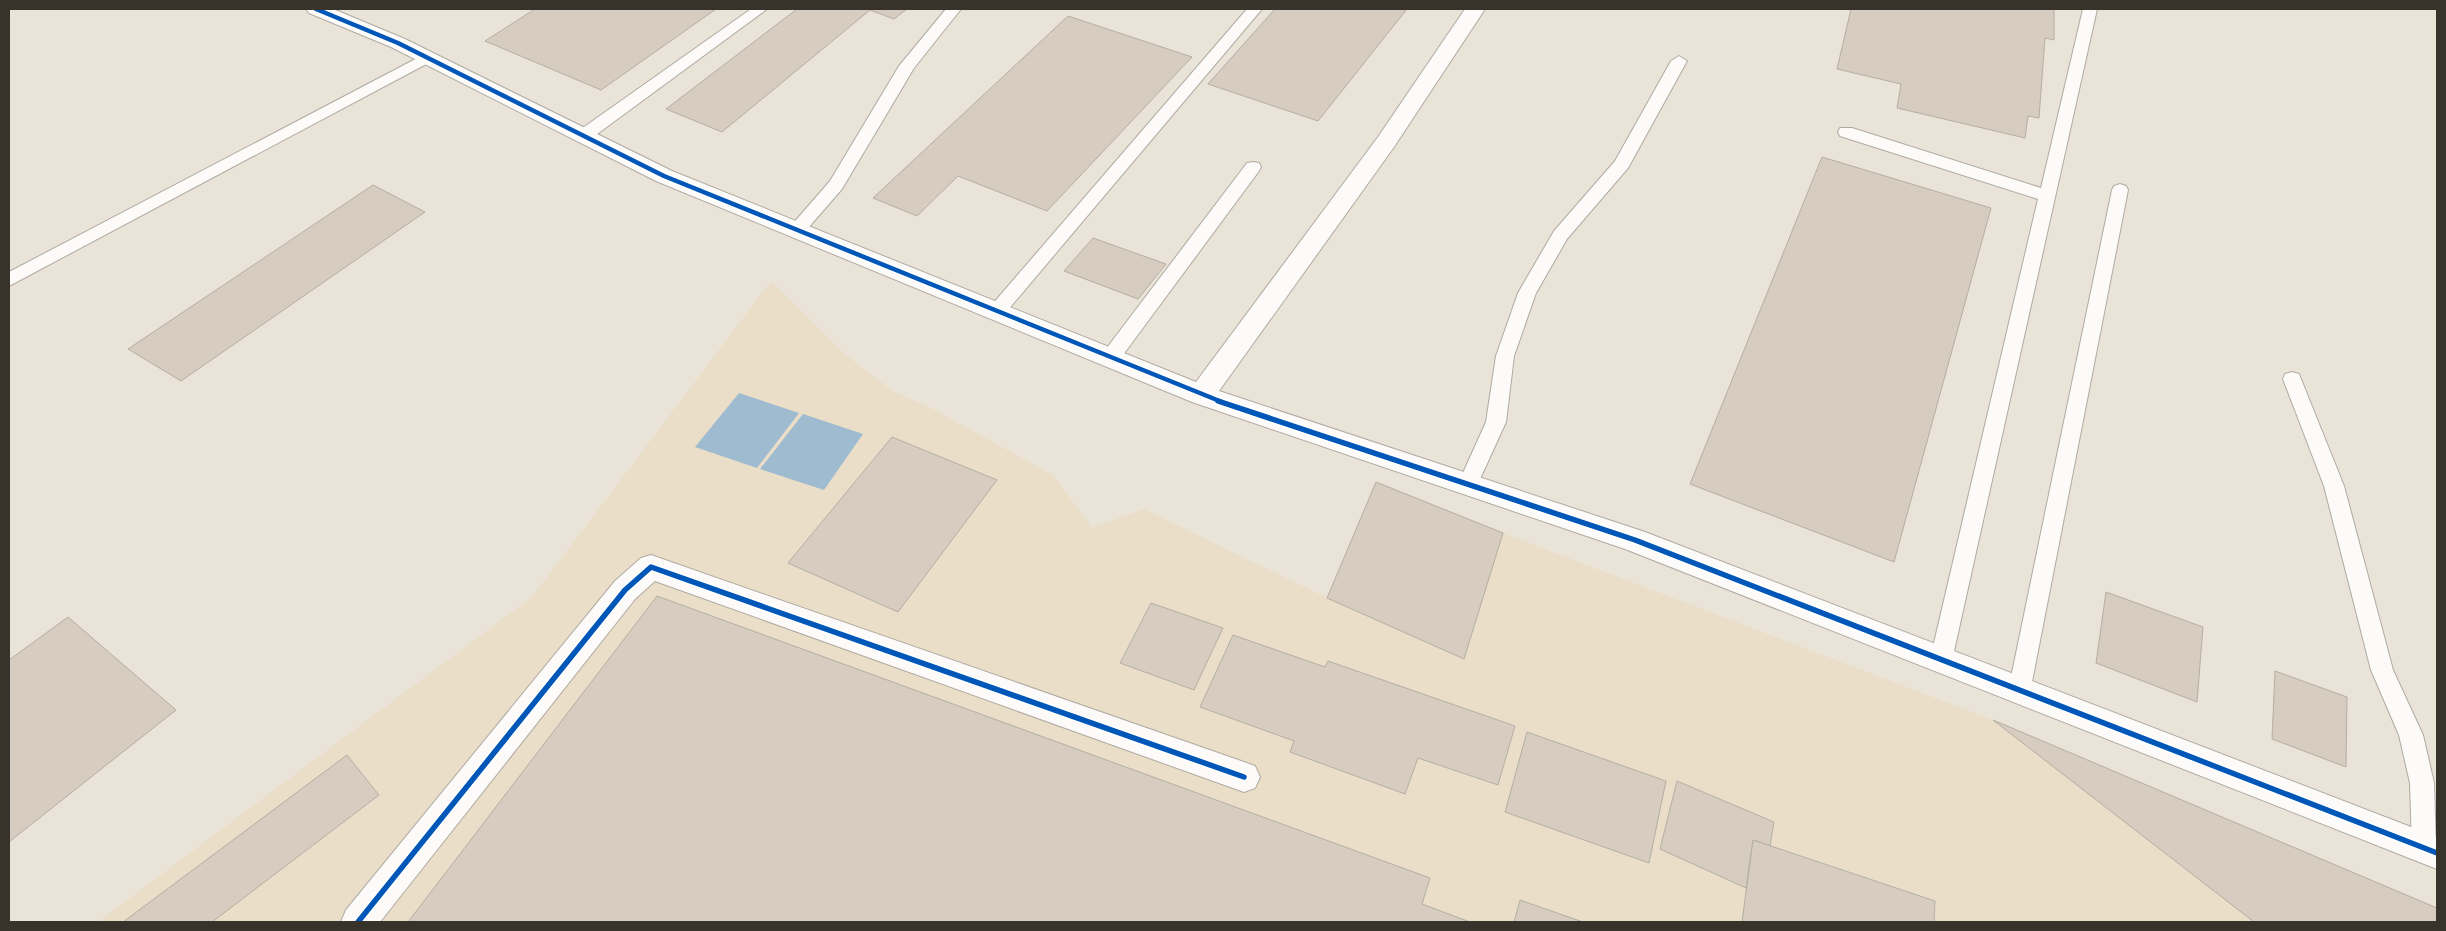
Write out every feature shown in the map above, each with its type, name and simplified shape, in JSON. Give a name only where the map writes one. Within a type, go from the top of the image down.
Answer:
[{"type":"street","points":[[316,9],[427,58],[664,176],[1201,395],[1635,540],[2019,692],[2431,851]]},
{"type":"street","points":[[1201,395],[1386,142],[1475,9]]},
{"type":"street","points":[[358,922],[625,590],[650,567],[1244,777]]},
{"type":"lane","points":[[583,136],[760,9]]},
{"type":"lane","points":[[796,231],[836,185],[907,66],[954,9]]},
{"type":"lane","points":[[996,312],[1254,9]]},
{"type":"lane","points":[[1941,660],[2090,9]]},
{"type":"lane","points":[[9,280],[427,58]]},
{"type":"lane","points":[[1468,484],[1496,422],[1505,356],[1527,293],[1560,235],[1622,164],[1679,62]]},
{"type":"lane","points":[[1846,132],[2048,196]]},
{"type":"lane","points":[[1110,358],[1253,166]]},
{"type":"lane","points":[[2019,692],[2120,190]]},
{"type":"lane","points":[[2292,379],[2334,486],[2354,573],[2382,670],[2410,735],[2422,783],[2431,851]]},
{"type":"shaded area","points":[[771,281],[846,355],[893,391],[933,409],[1053,475],[1092,528],[1144,509],[1327,598],[1376,482],[1503,533],[1993,720],[2437,908],[2437,922],[98,922],[532,597]]},
{"type":"water","points":[[739,393],[799,413],[757,468],[695,447]]},
{"type":"water","points":[[803,414],[863,434],[824,490],[760,469]]},
{"type":"building","points":[[535,9],[716,9],[601,90],[485,41]]},
{"type":"building","points":[[797,9],[907,9],[894,19],[870,10],[722,132],[666,109]]},
{"type":"building","points":[[1275,9],[1407,9],[1318,121],[1208,84]]},
{"type":"building","points":[[1851,9],[2054,9],[2054,40],[2045,38],[2039,118],[2028,116],[2025,138],[1897,108],[1901,84],[1837,69]]},
{"type":"building","points":[[1068,16],[1192,57],[1047,211],[958,176],[917,216],[873,198]]},
{"type":"building","points":[[1822,157],[1991,208],[1894,562],[1690,484]]},
{"type":"building","points":[[373,185],[425,212],[181,381],[128,349]]},
{"type":"building","points":[[1093,238],[1166,264],[1138,299],[1064,271]]},
{"type":"building","points":[[892,437],[997,480],[898,612],[788,563]]},
{"type":"building","points":[[1376,482],[1503,533],[1464,659],[1327,598]]},
{"type":"building","points":[[2106,592],[2203,627],[2197,702],[2096,663]]},
{"type":"building","points":[[657,596],[1430,878],[1422,904],[1470,922],[408,922]]},
{"type":"building","points":[[1151,603],[1223,628],[1194,690],[1120,663]]},
{"type":"building","points":[[68,617],[176,710],[9,842],[9,660]]},
{"type":"building","points":[[1233,635],[1325,667],[1328,661],[1515,726],[1498,785],[1418,758],[1405,794],[1290,752],[1294,741],[1200,707]]},
{"type":"building","points":[[2275,671],[2347,697],[2346,767],[2272,739]]},
{"type":"building","points":[[1993,720],[2437,908],[2437,922],[2254,922]]},
{"type":"building","points":[[1527,732],[1666,781],[1649,863],[1505,812]]},
{"type":"building","points":[[347,755],[379,795],[212,922],[123,922]]},
{"type":"building","points":[[1677,781],[1774,822],[1770,846],[1753,840],[1746,888],[1660,849]]},
{"type":"building","points":[[1753,840],[1935,901],[1934,922],[1742,922]]},
{"type":"building","points":[[1520,900],[1583,922],[1514,922]]},
{"type":"cycle path","points":[[316,9],[398,43],[664,176],[1201,395],[1635,540],[2437,853]]},
{"type":"cycle path","points":[[358,922],[625,590],[651,567],[1244,777]]}]
